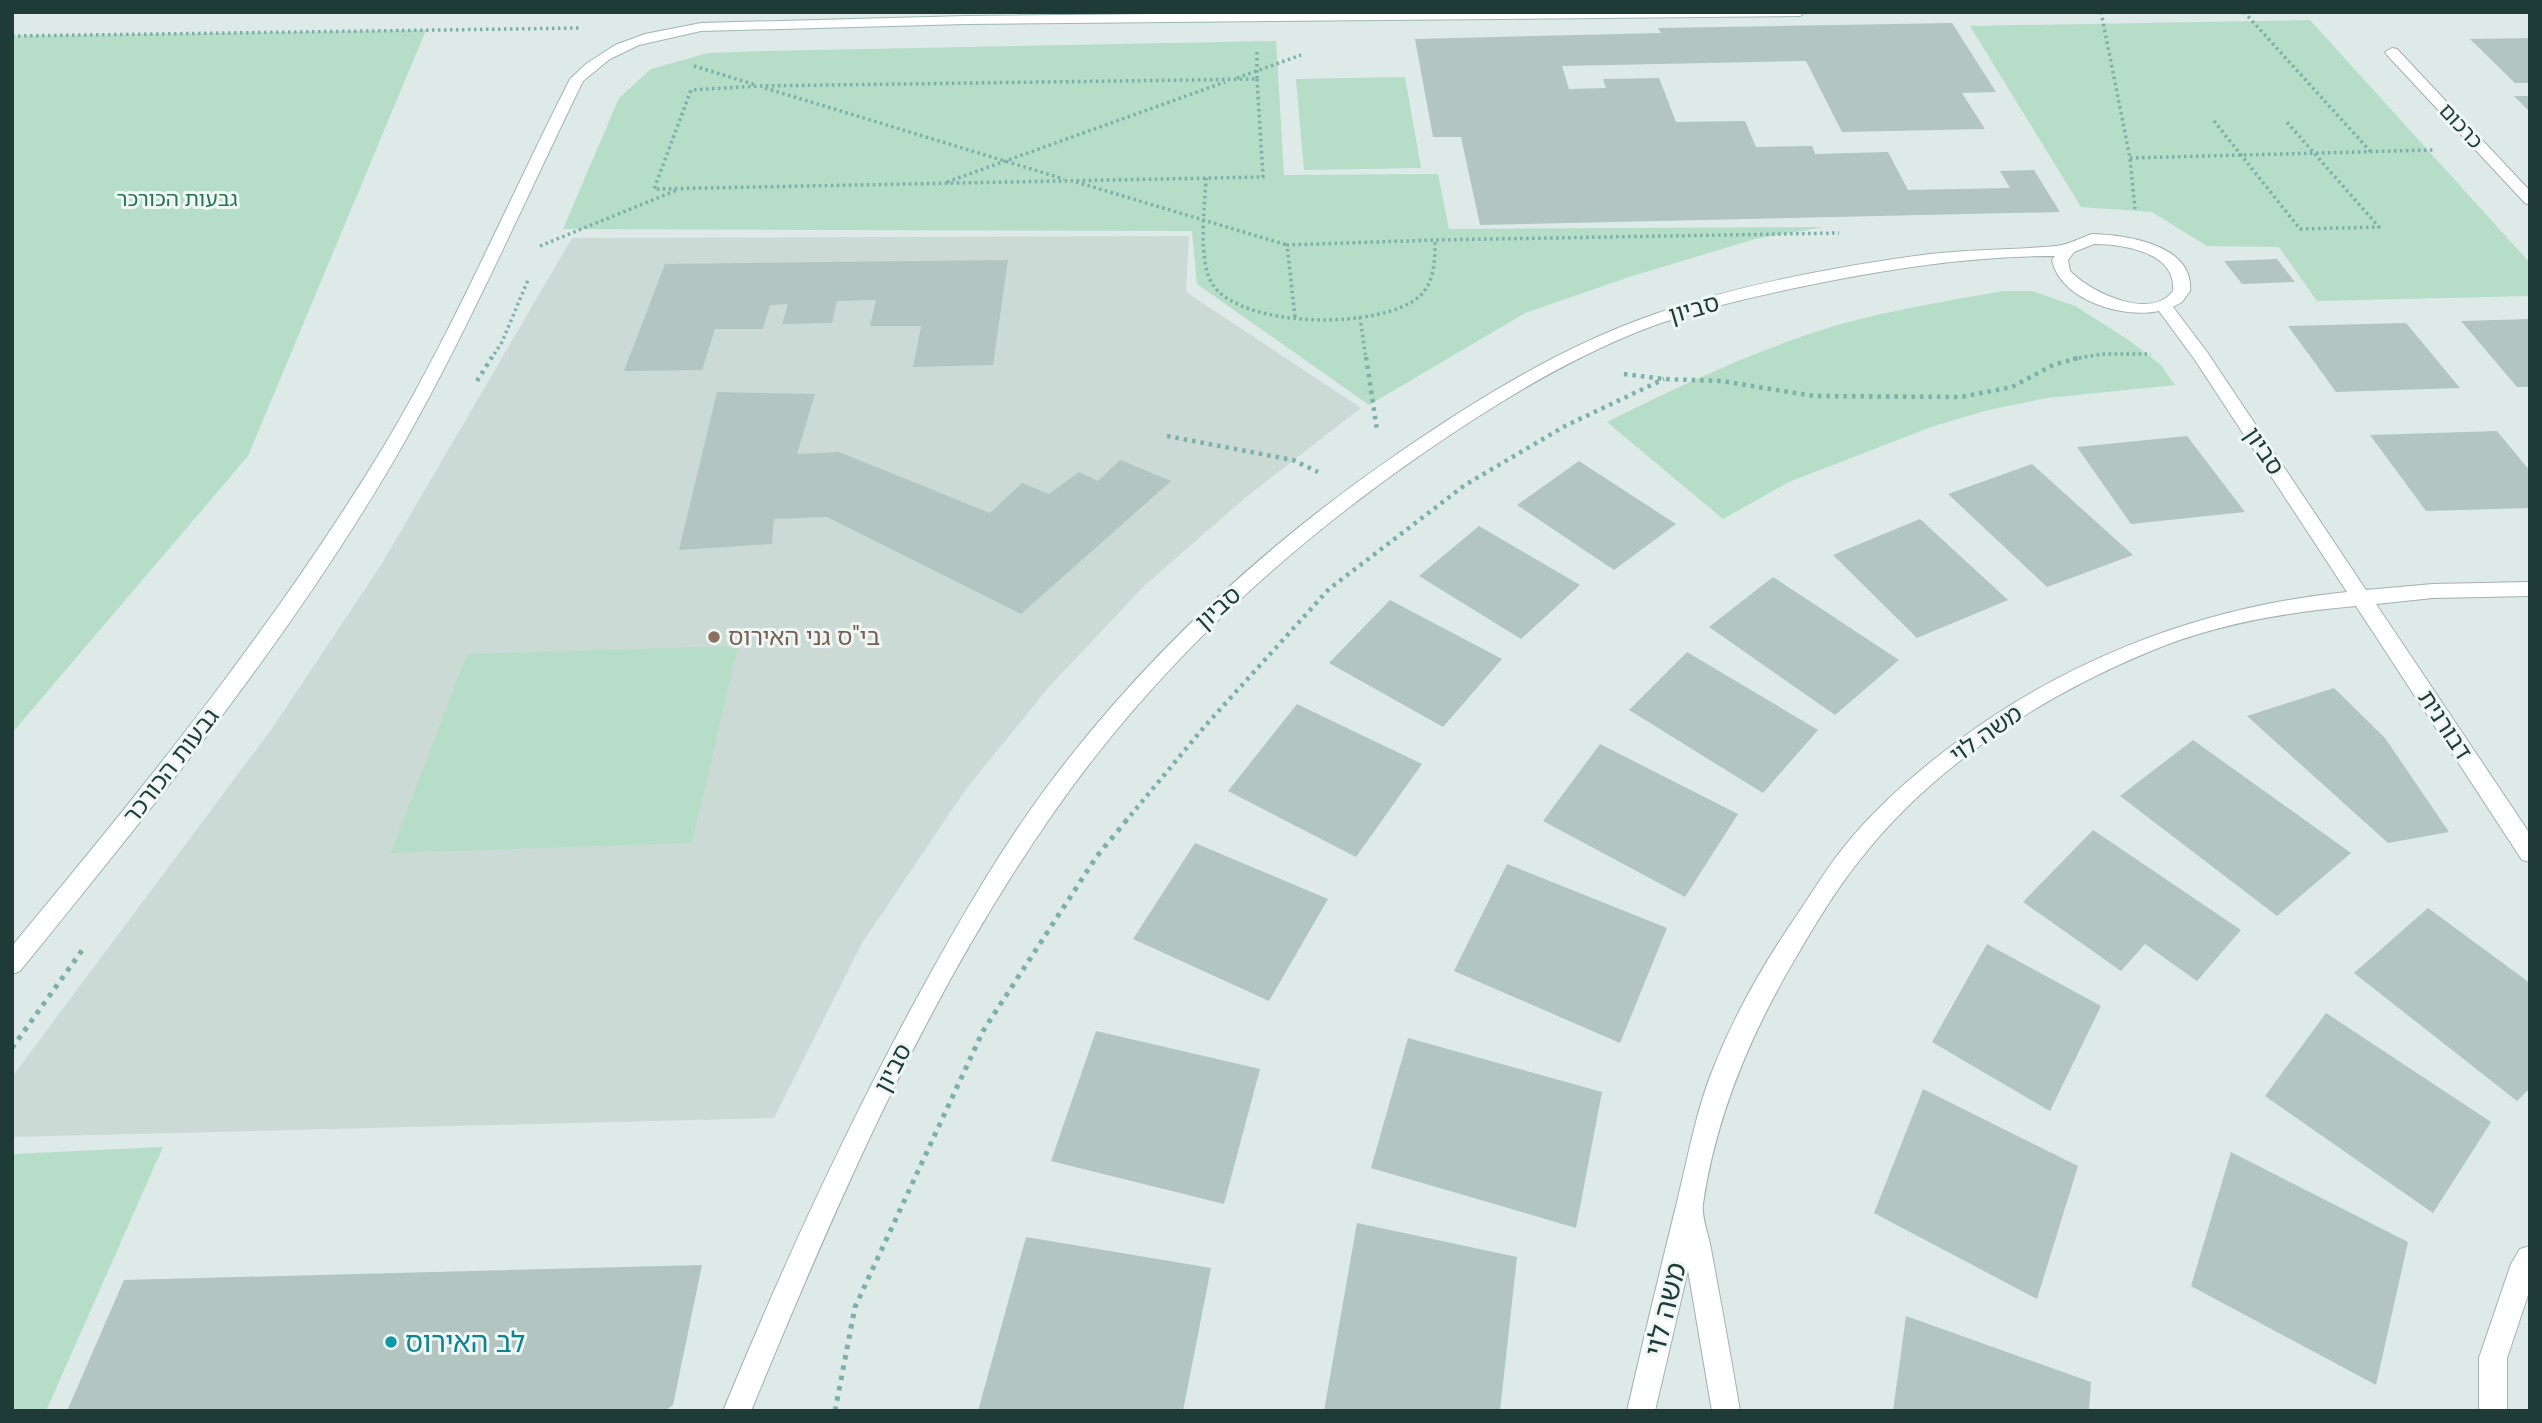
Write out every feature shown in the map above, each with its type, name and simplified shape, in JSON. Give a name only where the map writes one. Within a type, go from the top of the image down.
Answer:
[{"type":"street","name":"גבעות הכורכר","points":[[12,964],[209,719],[303,587],[393,445],[486,268],[523,184],[577,79],[596,61],[623,45],[661,33],[701,27],[965,20],[1800,12]]},
{"type":"street","name":"כרכום","points":[[2392,52],[2530,200]]},
{"type":"street","name":"סביון","points":[[737,1411],[861,1128],[979,908],[1059,788],[1122,709],[1185,638],[1278,555],[1356,491],[1514,386],[1561,361],[1662,317],[1744,294],[1882,264],[1953,254],[2009,250],[2064,251],[2075,243],[2111,239]]},
{"type":"street","points":[[2064,251],[2060,261],[2063,273],[2074,286],[2090,296],[2124,307],[2146,309],[2164,306],[2177,299],[2183,290],[2183,278],[2175,266],[2152,250],[2111,239]]},
{"type":"street","name":"סביון","points":[[2164,306],[2201,356],[2361,597]]},
{"type":"street","name":"משה לוי","points":[[1641,1411],[1707,1130],[1721,1082],[1754,1005],[1852,854],[1909,792],[1981,734],[2043,694],[2145,645],[2216,623],[2287,606],[2433,591],[2530,589]]},
{"type":"street","name":"דבורנית","points":[[2361,597],[2530,853]]},
{"type":"street","name":"משה לוי","points":[[1690,1207],[1726,1411]]},
{"type":"street","points":[[2493,1411],[2493,1358],[2521,1274],[2530,1259]]},
{"type":"path","points":[[2101,12],[2130,158],[2135,212],[2111,239]]},
{"type":"path","points":[[2244,12],[2371,152]]},
{"type":"path","points":[[12,36],[591,28]]},
{"type":"path","points":[[943,183],[1310,52]]},
{"type":"path","points":[[694,66],[1287,245],[1840,233]]},
{"type":"path","points":[[1257,79],[1263,177],[654,189],[691,90],[759,86],[1231,80],[1257,79]]},
{"type":"path","points":[[2214,121],[2300,229],[2379,227],[2285,120]]},
{"type":"path","points":[[2130,158],[2482,149]]},
{"type":"path","points":[[1206,178],[1206,269],[1213,286],[1225,297],[1247,309],[1295,317],[1360,317],[1382,315],[1404,308],[1420,296],[1435,272],[1435,240]]},
{"type":"path","points":[[486,268],[681,189]]},
{"type":"path","points":[[1287,245],[1295,317]]},
{"type":"path","points":[[1360,317],[1384,471]]},
{"type":"path","points":[[1561,361],[1664,379],[1721,380],[1814,396],[1961,397],[2018,384],[2053,365],[2104,352],[2201,356]]},
{"type":"path","points":[[835,1411],[855,1307],[983,1031],[1097,856],[1205,726],[1329,589],[1465,485],[1564,426],[1664,379]]},
{"type":"path","points":[[1167,436],[1293,460],[1356,491]]},
{"type":"shaded area","name":"בי\"ס גני האירוס","points":[[1189,236],[1186,292],[1361,408],[1246,497],[1144,586],[1048,688],[966,789],[862,943],[774,1118],[12,1137],[12,1077],[273,727],[381,565],[572,238]]},
{"type":"green space","points":[[2310,20],[2530,263],[2530,296],[2317,301],[2279,247],[2207,246],[2152,212],[2081,207],[1970,26]]},
{"type":"green space","name":"גבעות הכורכר","points":[[426,30],[248,456],[12,733],[12,36]]},
{"type":"green space","points":[[1276,41],[1284,175],[1438,174],[1449,229],[1823,227],[1755,239],[1629,277],[1525,313],[1369,405],[1197,284],[1192,231],[563,229],[619,98],[651,69],[708,53]]},
{"type":"green space","points":[[1405,77],[1421,168],[1304,170],[1296,79]]},
{"type":"green space","points":[[2004,291],[2032,291],[2075,306],[2160,364],[2175,385],[2047,398],[1988,410],[1931,427],[1789,482],[1723,519],[1607,422],[1721,368],[1817,331],[1897,311]]},
{"type":"green space","points":[[738,646],[692,843],[391,853],[467,654]]},
{"type":"green space","points":[[163,1147],[46,1411],[12,1411],[12,1154]]},
{"type":"building","points":[[1952,23],[1996,92],[1962,93],[1985,129],[1842,132],[1806,61],[1562,66],[1569,89],[1606,88],[1603,79],[1659,78],[1676,122],[1745,121],[1756,147],[1812,146],[1815,154],[1888,152],[1908,190],[2010,188],[2000,171],[2034,170],[2060,212],[1480,225],[1461,137],[1433,137],[1415,39],[1661,33],[1658,28]]},
{"type":"building","points":[[2530,38],[2530,83],[2515,83],[2470,39]]},
{"type":"building","points":[[2514,96],[2530,96],[2530,112]]},
{"type":"building","points":[[2277,259],[2295,282],[2242,284],[2224,261]]},
{"type":"building","points":[[1008,260],[993,365],[913,367],[921,326],[870,326],[876,300],[837,301],[832,323],[782,324],[788,304],[770,305],[763,329],[715,329],[702,370],[624,371],[665,264]]},
{"type":"building","points":[[2530,319],[2530,387],[2517,387],[2461,321]]},
{"type":"building","points":[[2406,323],[2460,388],[2336,392],[2288,326]]},
{"type":"building","points":[[717,392],[815,394],[797,454],[839,452],[990,513],[1022,483],[1049,494],[1079,472],[1098,481],[1120,460],[1171,481],[1021,614],[827,517],[774,519],[772,544],[679,550]]},
{"type":"building","points":[[2497,431],[2530,471],[2530,508],[2426,511],[2370,435]]},
{"type":"building","points":[[2187,436],[2245,512],[2131,524],[2077,447]]},
{"type":"building","points":[[1579,461],[1676,524],[1614,570],[1517,505]]},
{"type":"building","points":[[2032,464],[2133,555],[2047,587],[1948,494]]},
{"type":"building","points":[[1920,519],[2008,600],[1917,638],[1833,555]]},
{"type":"building","points":[[1479,526],[1580,585],[1521,639],[1419,576]]},
{"type":"building","points":[[1773,577],[1899,660],[1835,715],[1709,627]]},
{"type":"building","points":[[1390,600],[1502,659],[1443,727],[1329,663]]},
{"type":"building","points":[[1687,652],[1818,730],[1763,793],[1629,710]]},
{"type":"building","points":[[2334,688],[2385,738],[2449,832],[2388,843],[2247,716]]},
{"type":"building","points":[[1297,704],[1422,764],[1356,857],[1228,791]]},
{"type":"building","points":[[2193,740],[2351,853],[2277,916],[2120,796]]},
{"type":"building","points":[[1600,744],[1738,814],[1685,897],[1543,821]]},
{"type":"building","points":[[2093,830],[2241,930],[2197,981],[2145,944],[2121,971],[2023,902]]},
{"type":"building","points":[[1195,843],[1328,899],[1269,1001],[1133,939]]},
{"type":"building","points":[[1507,864],[1667,928],[1620,1043],[1454,971]]},
{"type":"building","points":[[2428,908],[2530,983],[2530,1088],[2517,1101],[2354,973]]},
{"type":"building","points":[[1987,944],[2101,1006],[2050,1111],[1932,1042]]},
{"type":"building","points":[[2326,1013],[2491,1122],[2433,1213],[2265,1096]]},
{"type":"building","points":[[1096,1031],[1260,1069],[1224,1204],[1051,1161]]},
{"type":"building","points":[[1408,1038],[1602,1092],[1576,1228],[1371,1168]]},
{"type":"building","points":[[1923,1089],[2078,1166],[2037,1299],[1874,1213]]},
{"type":"building","points":[[2231,1152],[2408,1242],[2376,1385],[2191,1286]]},
{"type":"building","points":[[1357,1223],[1517,1257],[1500,1411],[1324,1411]]},
{"type":"building","points":[[1026,1237],[1211,1268],[1183,1411],[978,1411]]},
{"type":"building","name":"לב האירוס","points":[[702,1265],[673,1405],[665,1411],[67,1411],[124,1280]]},
{"type":"building","points":[[1906,1316],[2091,1382],[2089,1411],[1893,1411]]},
{"type":"place","name":"בי\"ס גני האירוס","points":[[714,637]]},
{"type":"place","name":"לב האירוס","points":[[391,1342]]}]
